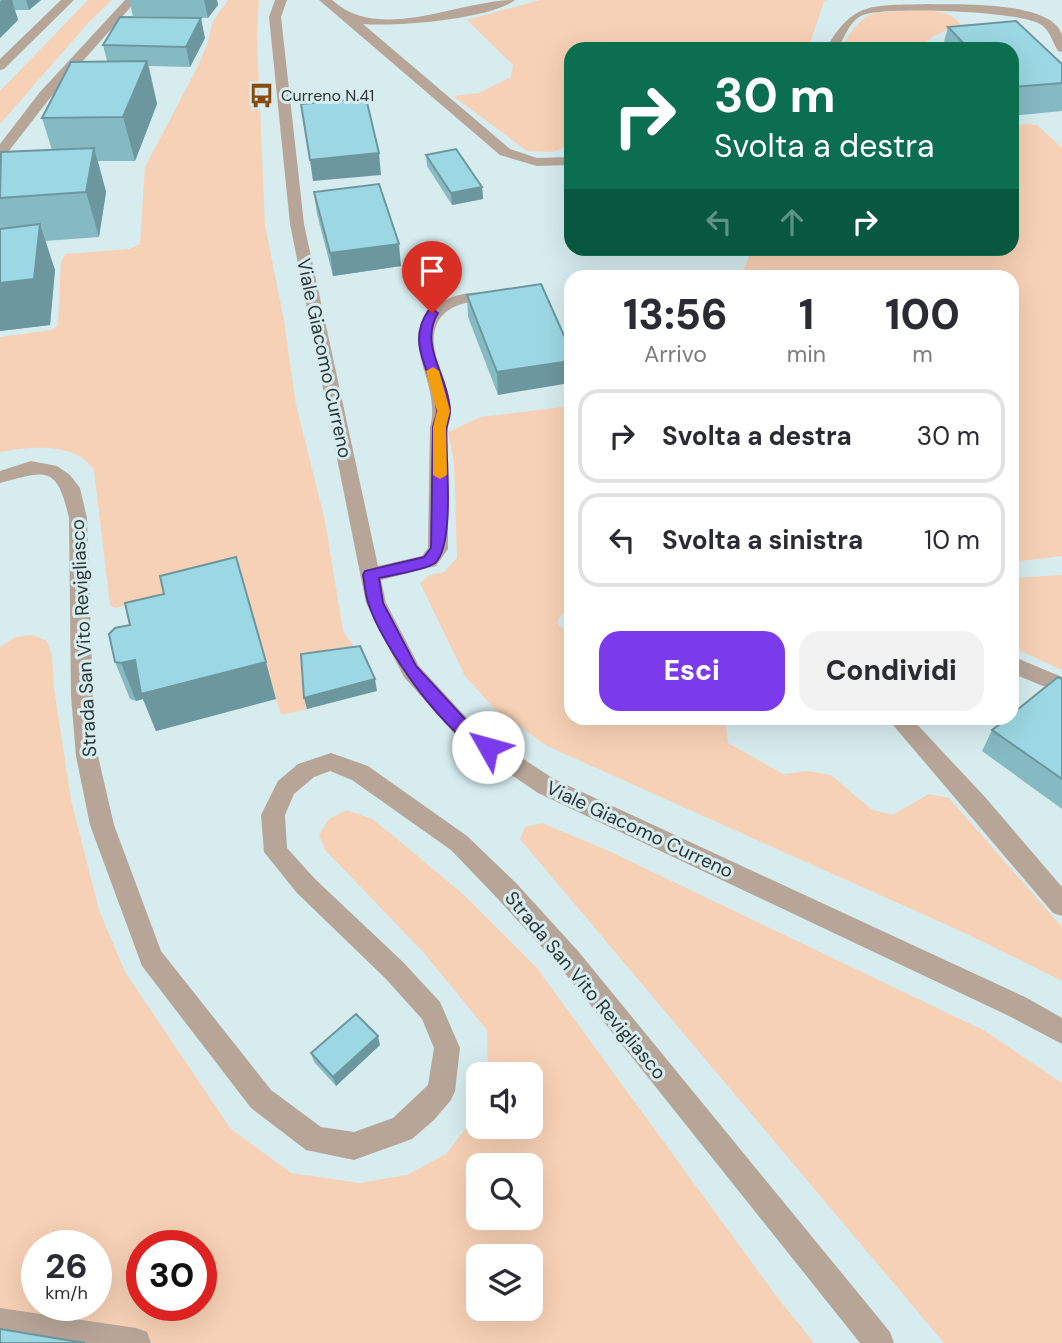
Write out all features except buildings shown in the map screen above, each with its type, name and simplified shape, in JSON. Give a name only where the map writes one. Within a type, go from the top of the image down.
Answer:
[{"type":"street","points":[[0,66],[68,0]]},
{"type":"street","points":[[0,153],[46,95],[131,0]]},
{"type":"street","name":"Viale Giacomo Curreno","points":[[281,0],[275,17],[297,224],[376,603],[411,671],[468,734],[546,786],[1005,1002],[1062,1032]]},
{"type":"street","points":[[325,0],[328,6],[349,18],[505,152],[526,161],[546,164],[564,162]]},
{"type":"street","points":[[349,18],[365,22],[435,18],[509,0]]},
{"type":"street","points":[[844,26],[841,9],[887,0]]},
{"type":"street","points":[[836,42],[852,16],[861,11],[931,7],[1024,13],[1042,20],[1055,32],[1062,48]]},
{"type":"street","points":[[370,575],[429,561],[438,549],[439,427],[443,411],[424,342],[426,323],[432,313],[456,301],[482,295],[496,299]]},
{"type":"street","name":"Strada San Vito Revigliasco","points":[[0,477],[31,467],[51,470],[71,488],[78,517],[82,696],[87,757],[102,825],[151,958],[261,1099],[316,1140],[354,1146],[402,1129],[425,1110],[441,1091],[447,1048],[431,1011],[394,970],[275,852],[273,816],[286,788],[306,770],[331,762],[360,774],[459,843],[507,891],[569,959],[879,1343]]},
{"type":"street","points":[[1019,667],[1062,687]]},
{"type":"street","points":[[904,725],[977,804],[1062,905]]},
{"type":"street","points":[[0,1323],[136,1343]]},
{"type":"shaded area","points":[[88,0],[112,0],[89,22],[0,124],[0,91]]},
{"type":"shaded area","points":[[228,0],[259,0],[257,38],[265,225],[284,321],[296,405],[325,521],[343,631],[361,657],[303,666],[307,709],[281,715],[237,576],[115,608],[110,605],[94,470],[86,461],[64,450],[37,448],[0,452],[0,337],[51,330],[58,325],[61,262],[65,254],[129,249],[140,244],[145,167],[197,68],[213,21]]},
{"type":"shaded area","points":[[540,0],[828,0],[824,1],[810,42],[564,42],[564,147],[553,152],[527,151],[453,96],[479,93],[511,77],[513,65],[467,20]]},
{"type":"shaded area","points":[[911,10],[935,11],[954,18],[961,25],[933,36],[927,42],[845,42],[861,21],[872,14]]},
{"type":"shaded area","points":[[1019,125],[1037,125],[1062,148],[1062,556],[1019,561],[1019,270],[743,270],[749,256],[1019,256]]},
{"type":"shaded area","points":[[564,407],[564,612],[558,619],[559,626],[564,629],[564,725],[726,725],[728,743],[783,774],[808,771],[831,775],[871,809],[892,815],[929,794],[949,798],[1062,927],[1062,981],[967,934],[547,746],[495,709],[465,676],[420,583],[430,575],[444,572],[457,558],[454,462],[448,432],[481,417]]},
{"type":"shaded area","points":[[1062,575],[1062,670],[1019,650],[1019,578]]},
{"type":"shaded area","points":[[33,635],[47,641],[52,656],[54,688],[71,800],[99,910],[125,972],[231,1129],[291,1173],[360,1183],[407,1175],[446,1154],[466,1128],[466,1139],[543,1139],[543,1062],[488,1062],[487,1030],[424,953],[326,851],[319,835],[329,819],[347,810],[372,819],[464,895],[537,968],[774,1293],[814,1343],[0,1343],[0,647],[15,637]]},
{"type":"shaded area","points":[[542,823],[609,851],[985,1031],[1062,1083],[1062,1343],[944,1343],[520,839],[525,827]]},
{"type":"slow traffic","points":[[433,371],[443,411],[439,427],[440,475]]},
{"type":"place","name":"Curreno N.41","points":[[261,95]]},
{"type":"route","points":[[432,313],[426,323],[424,342],[443,411],[439,427],[438,549],[429,561],[370,575],[376,603],[411,671],[468,734],[488,747]]}]
